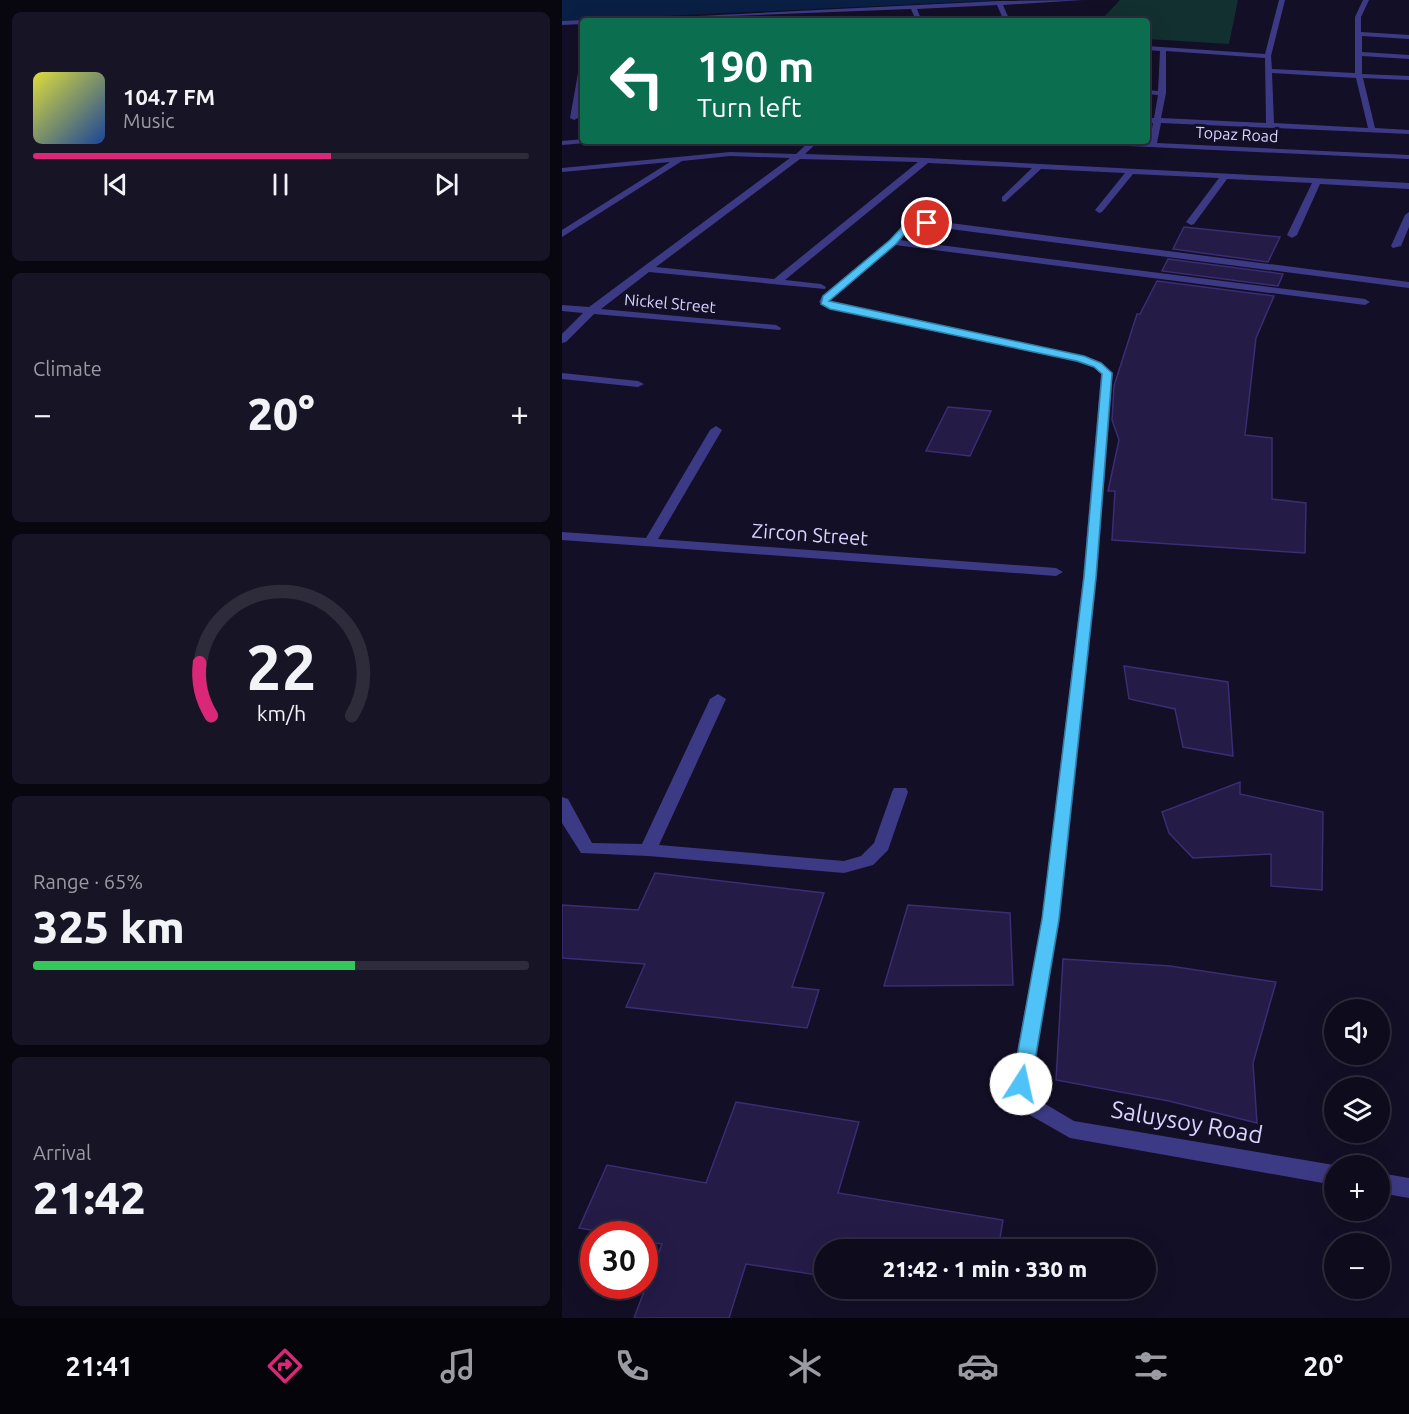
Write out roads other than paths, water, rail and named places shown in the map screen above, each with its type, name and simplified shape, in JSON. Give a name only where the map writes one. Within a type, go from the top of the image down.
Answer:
[{"type":"street","points":[[717,18],[1080,0]]},
{"type":"street","points":[[1270,126],[1268,56],[1282,0]]},
{"type":"street","points":[[1366,0],[1358,17],[1359,74],[1372,130]]},
{"type":"street","points":[[998,3],[1006,18]]},
{"type":"street","points":[[913,7],[918,18]]},
{"type":"street","points":[[833,11],[835,18]]},
{"type":"street","points":[[562,23],[580,22]]},
{"type":"street","points":[[1358,34],[1408,37]]},
{"type":"street","points":[[1150,48],[1268,56]]},
{"type":"street","points":[[1153,145],[1162,93],[1163,49]]},
{"type":"street","points":[[1359,54],[1408,57]]},
{"type":"street","points":[[1267,71],[1408,78]]},
{"type":"street","points":[[574,118],[580,81]]},
{"type":"street","points":[[1150,92],[1162,93]]},
{"type":"street","points":[[562,119],[580,117]]},
{"type":"street","points":[[1150,120],[1408,132]]},
{"type":"street","points":[[562,143],[580,141]]},
{"type":"street","points":[[562,340],[591,310],[813,144]]},
{"type":"street","name":"Topaz Road","points":[[1131,144],[1408,157]]},
{"type":"street","points":[[562,170],[730,154],[926,160],[1408,186]]},
{"type":"street","points":[[562,234],[683,158]]},
{"type":"street","points":[[778,282],[926,160]]},
{"type":"street","points":[[1005,199],[1038,167]]},
{"type":"street","points":[[562,176],[575,169]]},
{"type":"street","points":[[1099,210],[1131,171]]},
{"type":"street","points":[[1191,222],[1224,177]]},
{"type":"street","points":[[1292,235],[1317,182]]},
{"type":"street","points":[[1396,246],[1407,221]]},
{"type":"street","points":[[893,242],[907,227],[927,223],[1408,285]]},
{"type":"street","points":[[893,242],[1365,302]]},
{"type":"street","name":"Saluysoy Road","points":[[893,242],[824,302],[830,306],[1080,358],[1098,365],[1107,373],[1090,577],[1051,919],[1021,1084],[1035,1108],[1070,1129],[1324,1173]]},
{"type":"street","points":[[648,269],[821,286]]},
{"type":"street","name":"Nickel Street","points":[[562,308],[776,328]]},
{"type":"street","points":[[562,376],[638,384]]},
{"type":"street","points":[[650,542],[716,430]]},
{"type":"street","name":"Zircon Street","points":[[562,536],[1056,572]]},
{"type":"street","points":[[648,850],[718,699]]},
{"type":"street","points":[[562,803],[571,824],[587,849],[648,850],[844,867],[867,861],[882,846],[900,792]]},
{"type":"street","points":[[1390,1185],[1408,1188]]},
{"type":"water","points":[[562,0],[1001,0],[625,18],[580,18],[580,20],[562,21]]}]
